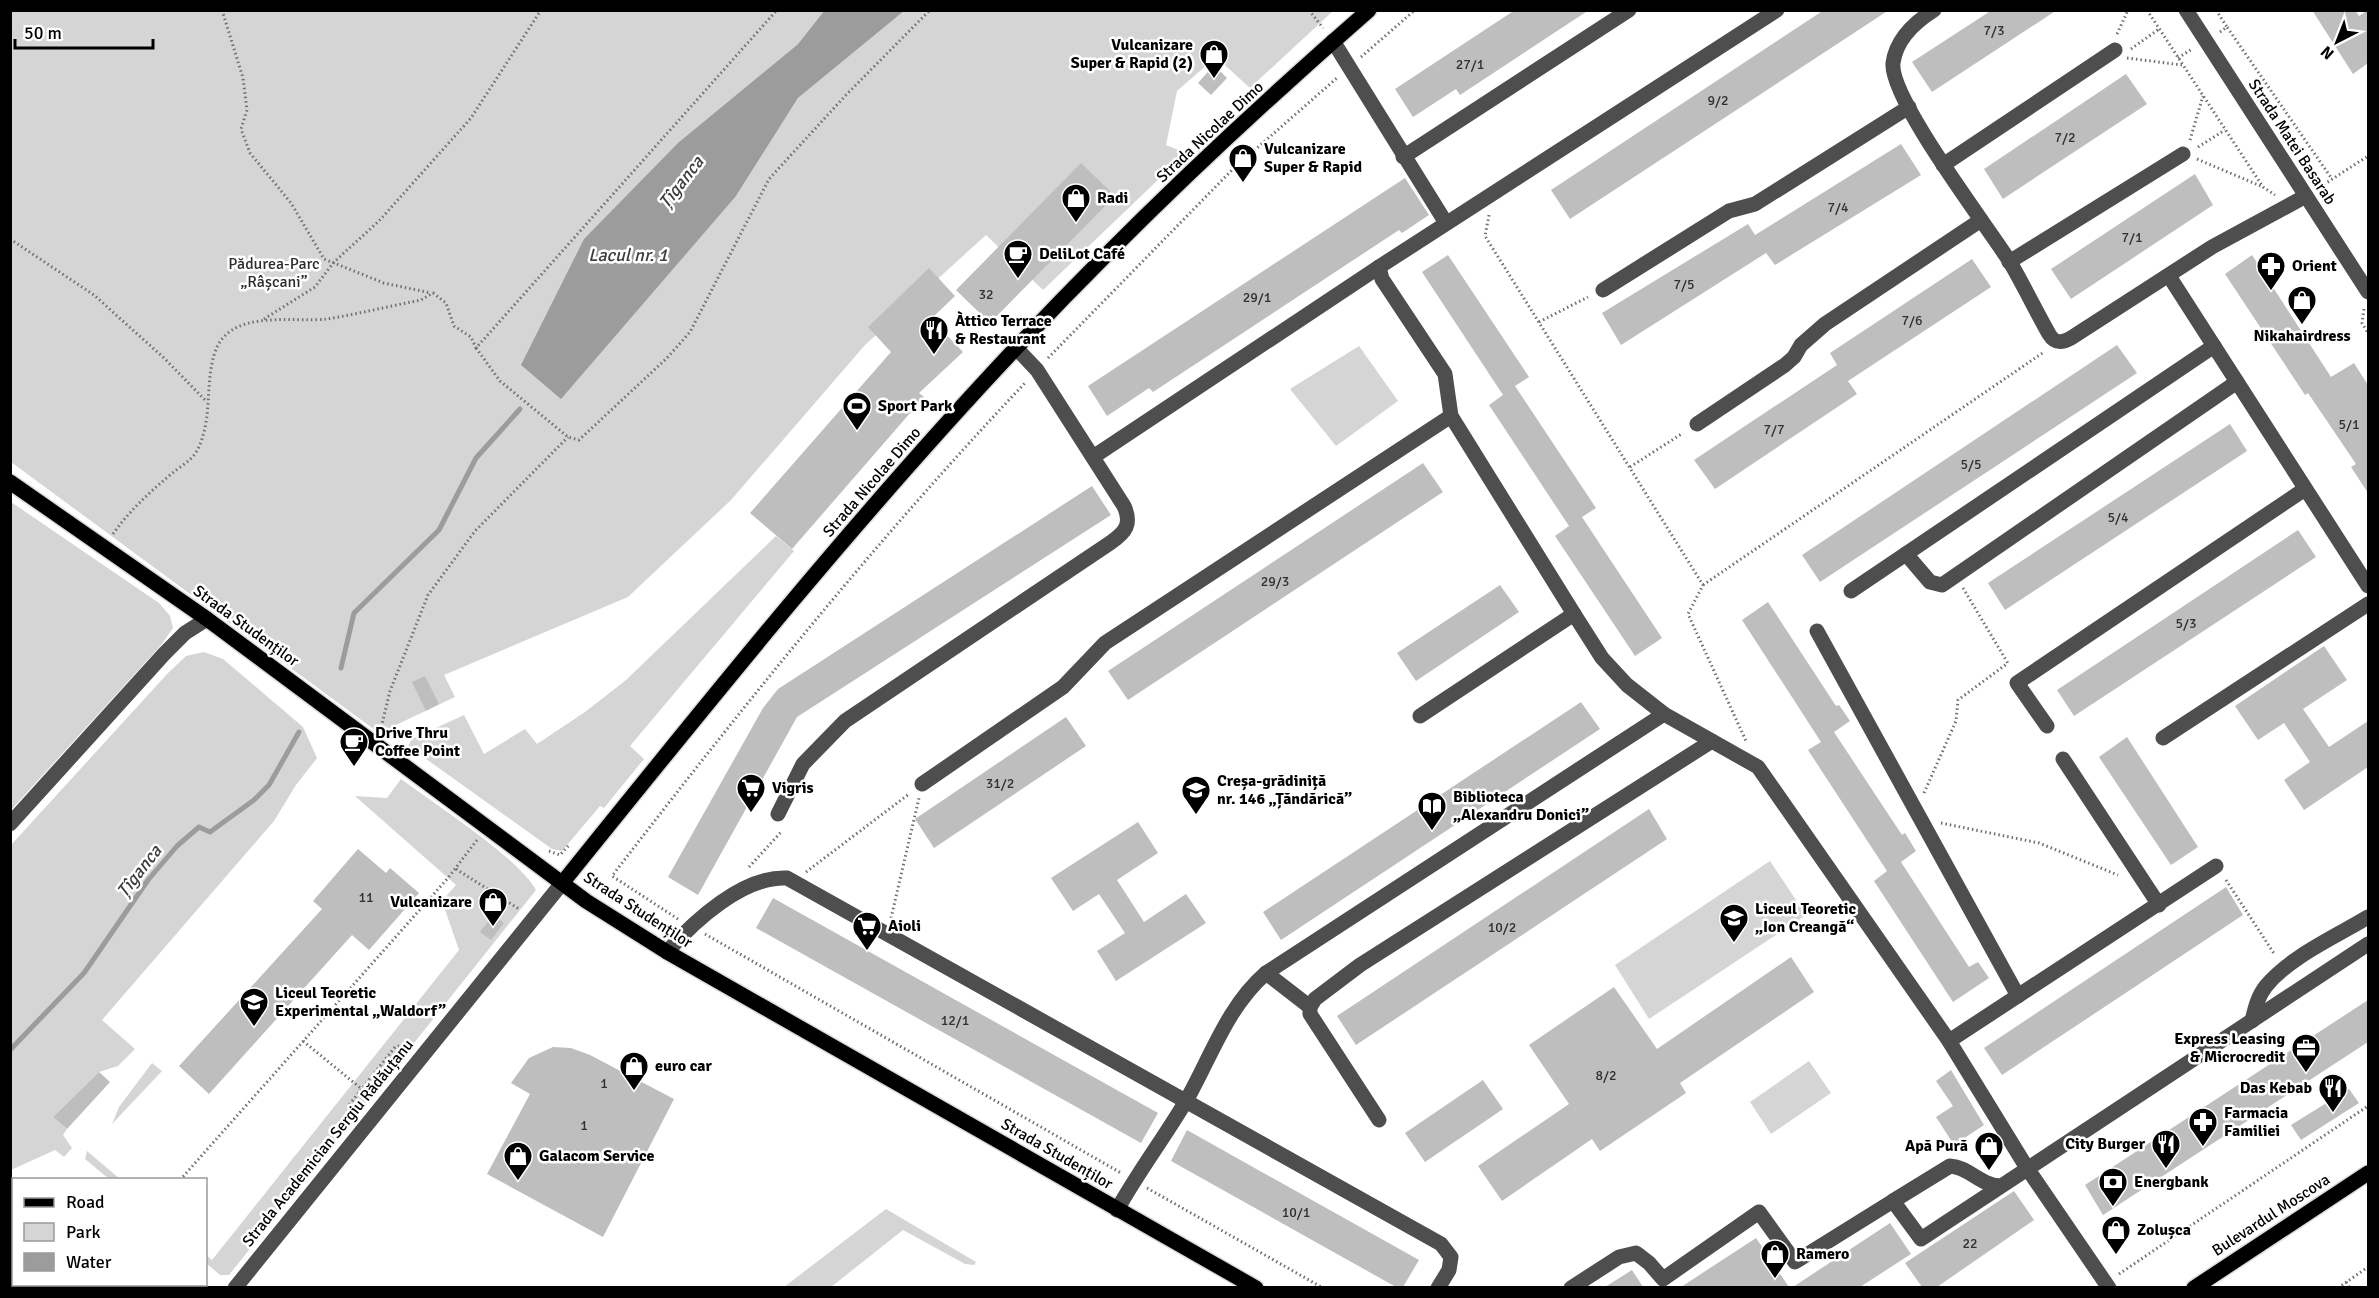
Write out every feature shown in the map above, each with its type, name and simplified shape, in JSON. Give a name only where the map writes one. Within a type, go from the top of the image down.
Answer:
[{"type":"main road","name":"Strada Nicolae Dimo","points":[[562,882],[830,557],[1016,348],[1128,234],[1368,10]]},
{"type":"main road","name":"Strada Studenților","points":[[10,482],[207,619],[586,901],[667,952],[1256,1287]]},
{"type":"main road","name":"Bulevardul Moscova","points":[[2194,1287],[2368,1173]]},
{"type":"street","points":[[1403,157],[1629,10]]},
{"type":"street","points":[[1093,457],[1492,192],[1777,10]]},
{"type":"street","points":[[1934,10],[1916,22],[1905,35],[1893,64],[1898,88],[1943,165],[2009,262],[2051,337],[2059,342],[2071,338],[2212,247],[2300,199]]},
{"type":"street","name":"Strada Matei Basarab","points":[[2186,10],[2300,199],[2368,292]]},
{"type":"street","points":[[1333,41],[1446,223]]},
{"type":"street","points":[[1943,165],[2115,50]]},
{"type":"street","points":[[1603,290],[1729,211],[1755,204],[1909,107]]},
{"type":"street","points":[[2009,262],[2184,154]]},
{"type":"street","points":[[1697,424],[1785,365],[1805,340],[1825,324],[1981,220]]},
{"type":"street","points":[[1379,267],[1382,279],[1445,374],[1451,416],[1612,671],[1664,714],[1758,767],[1949,1041],[2027,1168],[2107,1285]]},
{"type":"street","points":[[2169,276],[2368,586]]},
{"type":"street","points":[[1851,591],[2214,346]]},
{"type":"street","points":[[778,814],[803,764],[845,721],[1122,535],[1128,526],[1127,512],[1093,457],[1037,370],[1016,348]]},
{"type":"street","points":[[1906,554],[1930,582],[1942,585],[2237,382]]},
{"type":"street","points":[[922,784],[1062,687],[1105,644],[1451,416]]},
{"type":"street","points":[[2047,726],[2017,683],[2305,489]]},
{"type":"street","points":[[2163,738],[2368,604]]},
{"type":"street","points":[[1420,716],[1574,614]]},
{"type":"street","points":[[10,824],[164,654],[185,633],[207,619]]},
{"type":"street","points":[[1817,631],[2018,996]]},
{"type":"street","points":[[1117,1210],[1186,1100],[1234,1009],[1266,973],[1664,714]]},
{"type":"street","points":[[1310,1007],[1326,990],[1360,965],[1712,741]]},
{"type":"street","points":[[2063,759],[2159,905]]},
{"type":"street","points":[[1949,1041],[2216,866]]},
{"type":"street","points":[[667,952],[689,926],[742,892],[773,878],[787,878],[1186,1100],[1440,1245],[1451,1257],[1449,1270],[1438,1287]]},
{"type":"street","name":"Strada Academician Sergiu Rădăuțanu","points":[[235,1287],[562,882]]},
{"type":"street","points":[[2252,1021],[2256,1002],[2266,987],[2284,969],[2368,917]]},
{"type":"street","points":[[1893,1201],[1921,1239],[2368,945]]},
{"type":"street","points":[[1266,973],[1310,1007],[1315,1023],[1379,1120]]},
{"type":"street","points":[[1571,1287],[1618,1257],[1635,1253],[1649,1263],[1663,1279],[1759,1212],[1795,1262],[1950,1166],[1959,1167],[1990,1185],[2000,1186]]},
{"type":"path","points":[[222,10],[243,78],[247,110],[241,129],[250,153],[291,202],[324,259],[384,283],[433,293],[446,303],[454,326],[471,337],[476,348],[500,381],[568,437],[579,440],[667,358],[690,332],[769,179],[854,87],[930,10]]},
{"type":"path","points":[[104,548],[124,518],[193,456],[205,435],[216,349],[231,331],[262,320],[315,287],[334,262],[379,221],[471,118],[541,10]]},
{"type":"path","points":[[476,348],[777,10]]},
{"type":"path","points":[[1309,10],[1333,41]]},
{"type":"path","points":[[1323,1287],[689,926],[612,876],[743,707],[973,437],[1232,170],[1415,10]]},
{"type":"path","points":[[2115,50],[2112,45],[2128,10]]},
{"type":"path","points":[[2147,10],[2263,186]]},
{"type":"path","points":[[2216,10],[2332,179]]},
{"type":"path","points":[[2178,58],[2227,27]]},
{"type":"path","points":[[2159,29],[2120,57],[2182,65]]},
{"type":"path","points":[[2184,154],[2203,96]]},
{"type":"path","points":[[2184,154],[2226,130]]},
{"type":"path","points":[[2184,154],[2263,186],[2277,197],[2300,199],[2368,156]]},
{"type":"path","points":[[1492,192],[1485,236],[1703,585]]},
{"type":"path","points":[[10,239],[94,295],[165,359],[208,402]]},
{"type":"path","points":[[1539,322],[1603,290]]},
{"type":"path","points":[[262,320],[324,319],[421,300],[433,293]]},
{"type":"path","points":[[1758,767],[1688,614],[1703,585],[2059,342]]},
{"type":"path","points":[[1630,467],[1697,424]]},
{"type":"path","points":[[386,732],[382,724],[390,692],[428,595],[475,531],[568,437]]},
{"type":"path","points":[[1956,576],[2008,663],[2017,683]]},
{"type":"path","points":[[2008,663],[1958,700],[1956,721],[1918,815],[2039,843],[2148,887]]},
{"type":"path","points":[[793,882],[922,784]]},
{"type":"path","points":[[888,934],[922,784]]},
{"type":"path","points":[[742,892],[747,869],[782,833],[783,823],[778,814]]},
{"type":"path","points":[[181,1178],[456,868],[487,827]]},
{"type":"path","points":[[545,848],[560,855],[573,841]]},
{"type":"path","points":[[2216,866],[2284,969]]},
{"type":"path","points":[[456,868],[526,913]]},
{"type":"path","points":[[303,1041],[382,1106]]},
{"type":"path","points":[[2107,1285],[2368,1106]]},
{"type":"path","points":[[2338,1287],[2368,1267]]},
{"type":"path","points":[[2346,1282],[2350,1287]]},
{"type":"green space","name":"Pădurea-Parc „Râșcani”","points":[[11,11],[824,11],[798,44],[679,142],[736,196],[798,98],[904,11],[1333,11],[1250,88],[1216,57],[1177,91],[1166,145],[1186,153],[1043,290],[986,235],[865,345],[731,500],[628,597],[444,675],[455,697],[379,733],[11,462]]},
{"type":"green space","points":[[1359,346],[1398,401],[1336,446],[1290,389]]},
{"type":"green space","points":[[11,502],[159,603],[170,616],[173,628],[162,644],[11,810]]},
{"type":"green space","points":[[776,536],[794,551],[630,746],[644,759],[604,808],[600,806],[562,851],[552,849],[408,746],[412,739],[464,715],[484,754],[525,729],[537,744],[585,712],[626,680]]},
{"type":"green space","points":[[204,652],[223,659],[303,727],[317,758],[296,785],[274,821],[102,1020],[135,1049],[118,1066],[99,1072],[53,1117],[67,1129],[63,1135],[72,1148],[64,1157],[55,1150],[11,1170],[11,845],[168,673],[186,656]]},
{"type":"green space","points":[[401,779],[494,847],[512,862],[536,890],[229,1275],[220,1275],[207,1264],[207,1256],[212,1260],[459,950],[442,901],[456,885],[355,796],[387,798]]},
{"type":"green space","points":[[1770,861],[1806,915],[1649,1019],[1615,965]]},
{"type":"green space","points":[[1809,1061],[1831,1093],[1771,1134],[1750,1102]]},
{"type":"green space","points":[[152,1063],[162,1071],[112,1124],[119,1107]]},
{"type":"green space","points":[[87,1151],[119,1178],[108,1178],[85,1159]]},
{"type":"green space","points":[[886,1209],[976,1262],[974,1265],[965,1264],[903,1230],[831,1287],[784,1287]]},
{"type":"water","name":"Lacul nr. 1","points":[[824,11],[904,11],[798,98],[736,196],[561,399],[521,365],[584,239],[679,142],[798,44]]},
{"type":"building","points":[[1515,10],[1589,10],[1460,95],[1456,89],[1413,117],[1395,89]]},
{"type":"building","points":[[1824,10],[1889,10],[1570,219],[1551,190]]},
{"type":"building","points":[[1992,10],[2057,10],[1932,92],[1912,62]]},
{"type":"building","points":[[2312,10],[2355,10],[2359,16],[2368,10],[2368,63],[2353,74]]},
{"type":"building","points":[[1214,65],[1227,78],[1211,95],[1198,83]]},
{"type":"building","points":[[2126,74],[2147,104],[2003,199],[1984,169]]},
{"type":"building","points":[[1901,144],[1921,175],[1775,265],[1766,253],[1621,345],[1602,313],[1748,224],[1755,235]]},
{"type":"building","points":[[1081,163],[1115,196],[990,323],[956,290]]},
{"type":"building","points":[[2195,174],[2213,205],[2071,299],[2051,269]]},
{"type":"building","points":[[1405,178],[1429,215],[1402,233],[1399,230],[1153,392],[1149,388],[1107,416],[1088,386]]},
{"type":"building","points":[[1448,255],[1529,377],[1515,386],[1596,508],[1582,517],[1662,638],[1635,656],[1555,536],[1569,526],[1489,405],[1503,395],[1422,272]]},
{"type":"building","points":[[2252,255],[2331,377],[2354,363],[2368,385],[2368,493],[2351,467],[2356,464],[2308,393],[2305,395],[2225,274]]},
{"type":"building","points":[[1972,259],[1991,287],[1848,381],[1857,394],[1715,489],[1694,460],[1837,365],[1830,353]]},
{"type":"building","name":"Sport Park","points":[[929,268],[955,296],[931,319],[963,352],[919,393],[924,397],[792,549],[750,513],[891,352],[868,327]]},
{"type":"building","points":[[2117,345],[2137,373],[1820,582],[1802,555]]},
{"type":"building","points":[[2230,424],[2247,451],[2005,610],[1988,583]]},
{"type":"building","points":[[1423,463],[1443,492],[1128,700],[1108,671]]},
{"type":"building","points":[[1092,486],[1111,515],[797,717],[698,895],[668,877],[763,708],[778,689]]},
{"type":"building","points":[[2298,530],[2316,557],[2074,716],[2057,690]]},
{"type":"building","points":[[1500,585],[1519,612],[1416,681],[1397,653]]},
{"type":"building","points":[[1768,602],[1836,706],[1839,705],[1850,721],[1834,732],[1902,835],[1905,833],[1916,851],[1901,862],[1969,967],[1978,962],[1989,978],[1953,1002],[1874,881],[1887,871],[1808,750],[1821,742],[1742,620]]},
{"type":"building","points":[[2324,646],[2347,680],[2303,709],[2329,747],[2368,721],[2368,767],[2304,810],[2284,780],[2310,762],[2284,723],[2258,740],[2235,706]]},
{"type":"building","points":[[425,676],[439,704],[426,711],[412,682]]},
{"type":"building","points":[[1581,702],[1600,729],[1281,940],[1263,912]]},
{"type":"building","points":[[1066,717],[1086,746],[934,848],[915,819]]},
{"type":"building","points":[[2127,737],[2198,847],[2171,865],[2099,757]]},
{"type":"building","points":[[1649,809],[1667,839],[1356,1045],[1337,1016]]},
{"type":"building","points":[[1138,822],[1158,853],[1117,880],[1144,922],[1186,894],[1206,923],[1116,981],[1097,951],[1125,933],[1099,894],[1073,911],[1051,878]]},
{"type":"building","points":[[358,849],[386,873],[390,868],[419,893],[369,950],[352,935],[209,1094],[179,1066],[322,909],[313,901]]},
{"type":"building","points":[[2226,887],[2243,915],[2002,1075],[1984,1048]]},
{"type":"building","points":[[773,898],[1158,1113],[1141,1143],[756,928]]},
{"type":"building","points":[[493,915],[504,923],[491,940],[480,932]]},
{"type":"building","points":[[1791,957],[1814,992],[1680,1083],[1686,1093],[1600,1151],[1592,1139],[1502,1201],[1478,1166],[1569,1104],[1529,1045],[1614,987],[1657,1049]]},
{"type":"building","points":[[2368,1000],[2368,1042],[2103,1215],[2085,1185]]},
{"type":"building","points":[[553,1047],[571,1048],[590,1055],[674,1099],[603,1237],[487,1174],[530,1094],[511,1083],[529,1058]]},
{"type":"building","points":[[1951,1070],[1984,1125],[1954,1145],[1936,1117],[1953,1106],[1936,1081]]},
{"type":"building","points":[[99,1072],[110,1082],[67,1129],[53,1117]]},
{"type":"building","points":[[1483,1080],[1503,1109],[1425,1162],[1405,1133]]},
{"type":"building","points":[[2349,1089],[2359,1103],[2301,1140],[2291,1125]]},
{"type":"building","points":[[1187,1130],[1419,1260],[1403,1287],[1396,1287],[1171,1161]]},
{"type":"building","points":[[2014,1191],[2034,1220],[1937,1287],[1922,1287],[1905,1263]]},
{"type":"building","points":[[1890,1223],[1911,1254],[1860,1287],[1793,1287]]},
{"type":"building","points":[[1756,1238],[1789,1287],[1681,1287]]},
{"type":"building","points":[[1632,1270],[1643,1287],[1605,1287]]},
{"type":"waterway","name":"Țîganca","points":[[341,668],[354,613],[439,530],[476,458],[520,409]]},
{"type":"waterway","name":"Țîganca","points":[[10,1050],[84,973],[148,880],[177,846],[199,827],[210,832],[254,800],[269,785],[299,732]]},
{"type":"place","name":"Vulcanizare Super & Rapid (2)","points":[[1214,80]]},
{"type":"place","name":"Vulcanizare Super & Rapid","points":[[1243,184]]},
{"type":"place","name":"Radi","points":[[1076,224]]},
{"type":"place","name":"DeliLot Café","points":[[1018,280]]},
{"type":"place","name":"Orient","points":[[2271,292]]},
{"type":"place","name":"Nikahairdress","points":[[2302,326]]},
{"type":"place","name":"Àttico Terrace & Restaurant","points":[[934,356]]},
{"type":"place","name":"Sport Park","points":[[857,432]]},
{"type":"place","name":"Drive Thru Coffee Point","points":[[354,768]]},
{"type":"place","name":"Vigris","points":[[751,814]]},
{"type":"place","name":"Creșa-grădiniță nr. 146 „Țăndărică”","points":[[1196,816]]},
{"type":"place","name":"Biblioteca „Alexandru Donici”","points":[[1432,832]]},
{"type":"place","name":"Vulcanizare","points":[[493,928]]},
{"type":"place","name":"Liceul Teoretic „Ion Creangă“","points":[[1734,944]]},
{"type":"place","name":"Aioli","points":[[867,952]]},
{"type":"place","name":"Liceul Teoretic Experimental „Waldorf”","points":[[254,1028]]},
{"type":"place","name":"Express Leasing & Microcredit","points":[[2306,1074]]},
{"type":"place","name":"euro car","points":[[634,1092]]},
{"type":"place","name":"Das Kebab","points":[[2333,1114]]},
{"type":"place","name":"Farmacia Familiei","points":[[2203,1148]]},
{"type":"place","name":"City Burger","points":[[2166,1170]]},
{"type":"place","name":"Apă Pură","points":[[1989,1172]]},
{"type":"place","name":"Galacom Service","points":[[518,1182]]},
{"type":"place","name":"Energbank","points":[[2113,1208]]},
{"type":"place","name":"Zolușca","points":[[2116,1256]]},
{"type":"place","name":"Ramero","points":[[1775,1280]]}]
